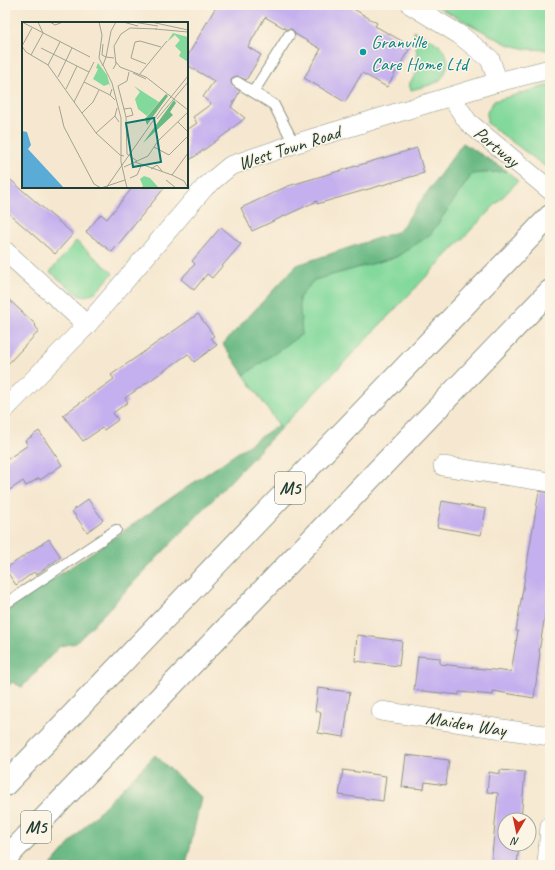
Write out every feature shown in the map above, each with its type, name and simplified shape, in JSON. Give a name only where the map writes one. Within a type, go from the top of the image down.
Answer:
[{"type":"highway","name":"M5","points":[[5,785],[550,216]]},
{"type":"highway","name":"M5","points":[[5,859],[550,291]]},
{"type":"street","points":[[411,5],[460,35],[490,59],[498,82]]},
{"type":"street","name":"West Town Road","points":[[5,409],[87,325],[206,187],[230,166],[294,144],[498,82],[550,69]]},
{"type":"street","name":"Portway","points":[[451,97],[468,122],[550,190]]},
{"type":"street","points":[[5,251],[87,325]]},
{"type":"street","points":[[443,466],[550,482]]},
{"type":"street","name":"Maiden Way","points":[[381,710],[550,736]]},
{"type":"street","points":[[547,865],[550,826]]},
{"type":"lane","points":[[254,91],[289,35]]},
{"type":"lane","points":[[237,82],[254,91],[274,105],[294,144]]},
{"type":"lane","points":[[5,604],[116,530]]},
{"type":"green space","points":[[434,5],[533,5],[550,9],[550,50],[526,49],[507,44]]},
{"type":"green space","points":[[414,31],[438,44],[446,54],[448,60],[443,77],[440,80],[430,85],[411,90],[409,84],[419,70]]},
{"type":"green space","points":[[550,85],[550,170],[487,123],[487,112],[494,101]]},
{"type":"green space","points":[[463,143],[507,171],[472,174],[430,235],[396,257],[314,280],[299,298],[302,334],[244,375],[223,344],[297,265],[399,231]]},
{"type":"green space","points":[[507,171],[518,181],[281,428],[244,375],[301,334],[299,298],[314,280],[396,257],[429,235],[472,174]]},
{"type":"green space","points":[[76,241],[113,273],[99,289],[86,296],[80,296],[50,272]]},
{"type":"green space","points":[[278,425],[281,428],[76,643],[60,646],[22,687],[12,682],[5,690],[5,612]]},
{"type":"green space","points":[[155,755],[201,798],[186,865],[51,865],[87,824]]},
{"type":"building","name":"Granville Care Home Ltd","points":[[217,5],[347,5],[377,23],[375,26],[411,46],[387,87],[362,73],[345,102],[304,78],[321,49],[295,34],[292,29],[286,29],[265,17],[248,47],[261,55],[246,80],[237,76],[232,78],[231,81],[232,85],[240,91],[231,107],[245,118],[188,161],[188,129],[197,123],[193,117],[211,104],[203,97],[214,81],[188,66],[188,55]]},
{"type":"building","points":[[417,148],[424,173],[317,204],[317,201],[252,231],[241,208],[288,186]]},
{"type":"building","points":[[5,175],[73,234],[55,254],[5,210]]},
{"type":"building","points":[[132,188],[164,188],[112,252],[86,232],[101,214],[107,219]]},
{"type":"building","points":[[221,227],[241,244],[212,278],[207,274],[194,290],[181,279],[195,264],[192,261]]},
{"type":"building","points":[[5,296],[36,325],[35,326],[39,331],[5,367]]},
{"type":"building","points":[[198,314],[214,336],[211,338],[217,345],[194,362],[188,354],[125,398],[128,402],[113,413],[118,420],[104,430],[102,428],[83,441],[63,415],[114,379],[111,375]]},
{"type":"building","points":[[39,431],[62,465],[40,480],[39,478],[26,486],[23,481],[5,493],[5,461],[28,445],[25,441]]},
{"type":"building","points":[[539,491],[550,493],[550,584],[539,652],[534,698],[493,691],[493,695],[459,692],[459,695],[414,690],[418,656],[440,658],[440,664],[511,672],[518,631],[516,631]]},
{"type":"building","points":[[88,499],[103,520],[87,532],[72,511]]},
{"type":"building","points":[[442,501],[486,509],[481,535],[437,527]]},
{"type":"building","points":[[49,539],[61,557],[36,575],[34,572],[16,585],[5,569]]},
{"type":"building","points":[[357,635],[402,641],[399,666],[355,661]]},
{"type":"building","points":[[318,688],[350,692],[344,737],[318,733],[321,712],[315,711]]},
{"type":"building","points":[[406,755],[449,760],[446,785],[425,782],[424,789],[402,787]]},
{"type":"building","points":[[343,770],[386,776],[383,801],[339,795]]},
{"type":"building","points":[[500,770],[525,772],[522,812],[497,812],[497,852],[518,852],[517,865],[491,865],[498,793],[487,792],[489,772],[500,774]]},
{"type":"place","name":"Granville Care Home Ltd","points":[[363,52]]}]
